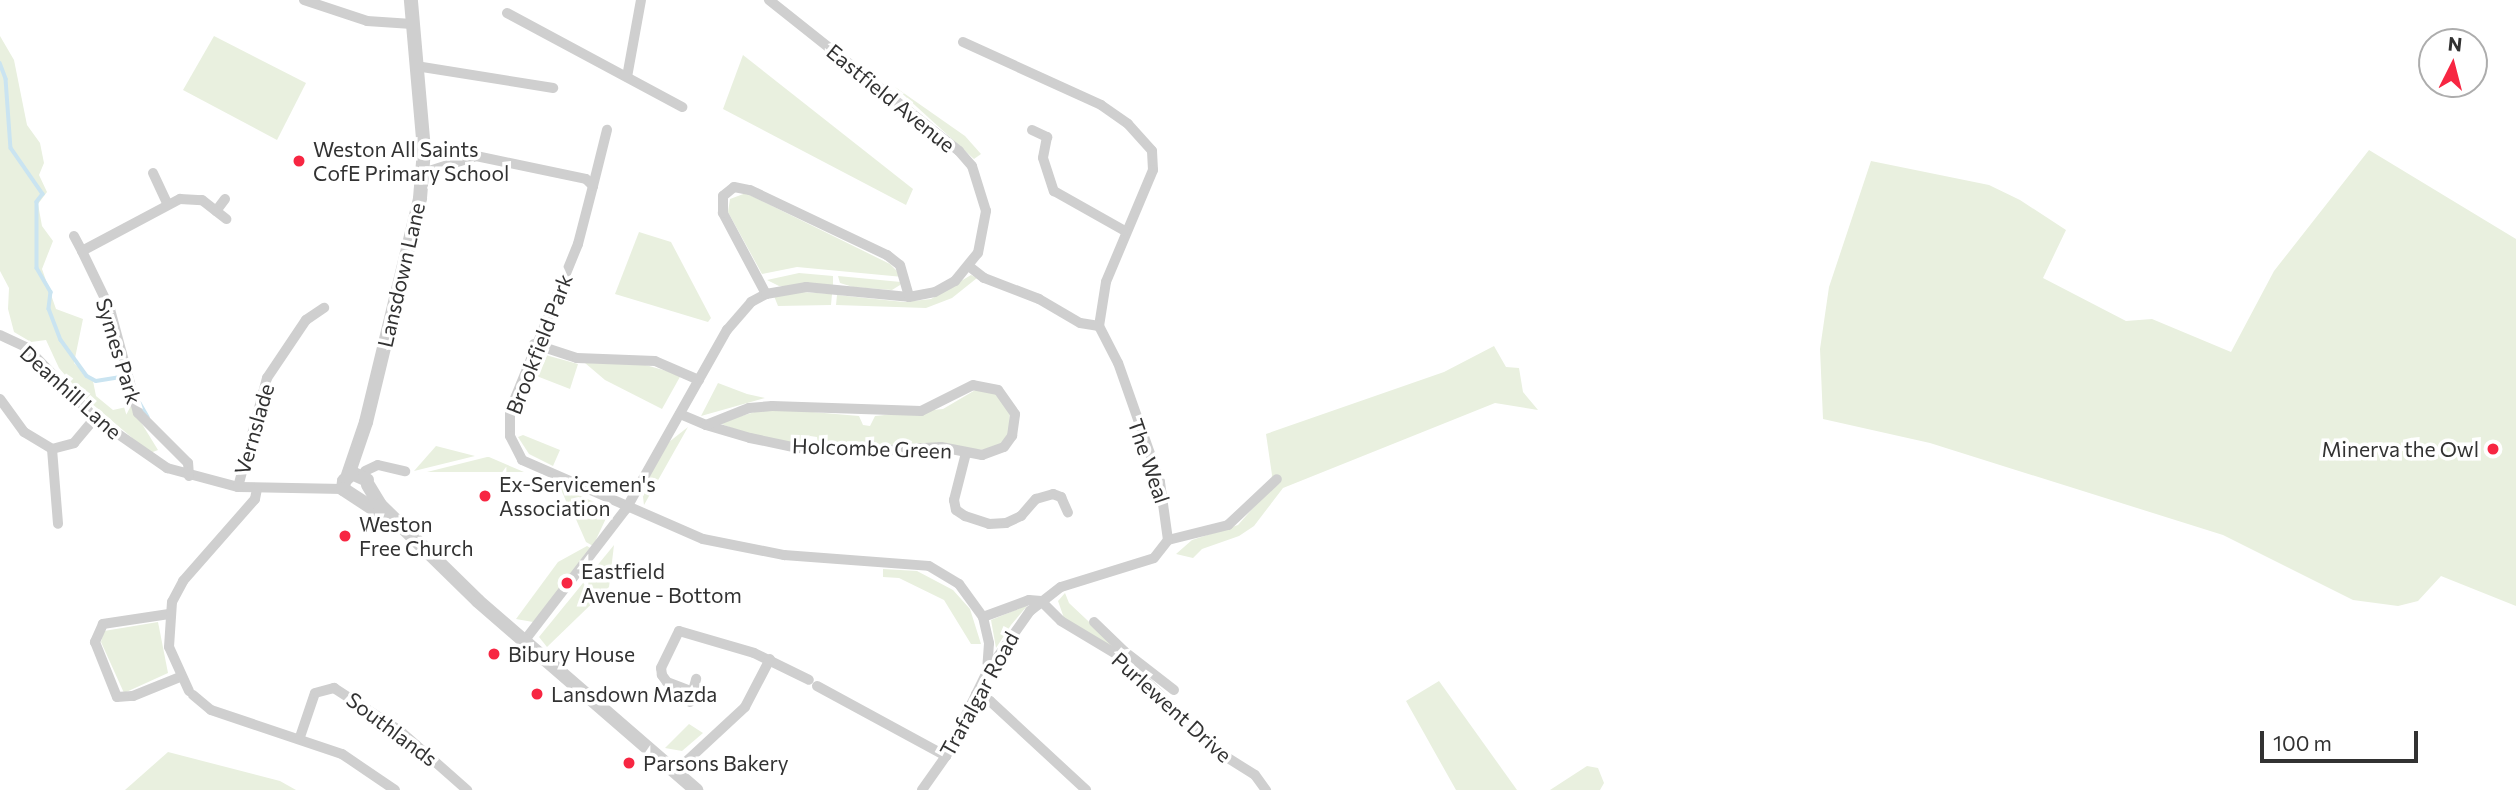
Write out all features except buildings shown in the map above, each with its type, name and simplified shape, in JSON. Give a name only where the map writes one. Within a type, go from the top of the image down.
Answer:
[{"type":"street","points":[[304,0],[357,19],[412,24]]},
{"type":"street","name":"Lansdown Lane","points":[[348,488],[366,422],[423,173],[411,0]]},
{"type":"street","points":[[626,77],[641,0]]},
{"type":"street","name":"Eastfield Avenue","points":[[769,0],[972,166],[984,198],[985,224],[970,267]]},
{"type":"street","points":[[507,13],[682,107]]},
{"type":"street","points":[[525,640],[626,509],[738,314],[766,294],[806,287],[909,297],[935,292],[970,267],[984,278],[1039,299],[1085,325],[1099,326],[1103,293],[1125,230],[1154,165],[1148,145],[1101,105],[963,42]]},
{"type":"street","points":[[416,66],[553,88]]},
{"type":"street","name":"Brookfield Park","points":[[607,130],[578,244],[534,344],[510,411],[513,446],[522,460],[626,509],[736,547],[929,566],[959,584],[984,617],[989,643],[987,672]]},
{"type":"street","points":[[1032,130],[1047,137],[1043,158],[1050,186],[1058,195],[1125,230]]},
{"type":"street","points":[[423,173],[476,156],[586,179],[593,186]]},
{"type":"street","points":[[153,173],[167,203]]},
{"type":"street","points":[[766,294],[723,214],[723,196],[734,187],[750,190],[887,255],[900,265],[909,297]]},
{"type":"street","points":[[82,251],[167,203],[192,198],[226,219]]},
{"type":"street","points":[[216,211],[225,199]]},
{"type":"street","name":"Symes Park","points":[[74,236],[110,309],[127,381],[138,413],[188,463],[188,476]]},
{"type":"street","name":"Vernslade","points":[[238,487],[267,379],[306,320],[324,308]]},
{"type":"street","name":"The Weal","points":[[1099,326],[1118,363],[1128,402],[1160,482],[1168,540]]},
{"type":"street","name":"Deanhill Lane","points":[[0,335],[26,346],[95,418],[146,457],[188,476],[257,489],[348,488]]},
{"type":"street","points":[[534,344],[577,358],[655,361],[699,380]]},
{"type":"street","name":"Holcombe Green","points":[[680,414],[706,425],[798,448],[875,452],[941,447],[966,453],[990,454],[1012,436],[1013,407],[999,390],[973,385],[921,411],[772,406],[749,408],[706,425]]},
{"type":"street","points":[[1,402],[31,439],[52,449],[74,443],[95,418]]},
{"type":"street","name":"Lansdown Lane","points":[[366,422],[367,479]]},
{"type":"street","points":[[52,449],[58,519],[71,515]]},
{"type":"street","points":[[966,453],[954,500],[957,510],[965,516],[989,524],[1006,523],[1021,516],[1036,499],[1053,494],[1061,497],[1068,513]]},
{"type":"street","points":[[348,488],[366,493],[367,479],[378,466],[405,471]]},
{"type":"street","points":[[348,488],[356,473],[367,479],[400,523],[478,601],[696,790]]},
{"type":"street","points":[[984,617],[1029,600],[1041,601],[1093,575],[1154,558],[1168,540],[1228,525],[1277,479]]},
{"type":"street","points":[[348,488],[400,523]]},
{"type":"street","points":[[257,489],[256,499],[183,581],[169,614],[169,647],[180,677],[191,693],[211,710],[300,737],[342,754],[395,790]]},
{"type":"street","name":"Purlewent Drive","points":[[1041,601],[1061,621],[1123,654],[1220,753],[1255,775],[1266,790]]},
{"type":"street","name":"Trafalgar Road","points":[[922,790],[946,756],[987,672],[1016,627],[1041,601]]},
{"type":"street","points":[[169,614],[103,624],[95,642],[111,690],[117,697],[133,696],[180,677]]},
{"type":"street","points":[[1094,622],[1123,654],[1174,690]]},
{"type":"street","points":[[696,679],[691,697],[667,682],[662,675],[661,668],[679,631],[771,659],[946,756]]},
{"type":"street","points":[[676,771],[745,707],[771,659]]},
{"type":"street","name":"Southlands","points":[[300,737],[315,693],[334,688],[398,730],[467,790]]},
{"type":"street","points":[[976,694],[990,701],[1086,790]]},
{"type":"green space","points":[[0,36],[14,60],[27,125],[40,143],[44,163],[39,175],[47,192],[38,204],[42,226],[53,241],[42,269],[56,309],[83,319],[74,363],[93,381],[96,396],[113,410],[131,406],[158,450],[150,453],[84,397],[59,368],[46,340],[31,342],[14,332],[8,309],[9,288],[0,271]]},
{"type":"green space","points":[[214,36],[306,83],[277,140],[183,90]]},
{"type":"green space","points":[[743,55],[913,189],[906,205],[723,109]]},
{"type":"green space","points":[[895,87],[965,136],[981,154],[974,159]]},
{"type":"green space","points":[[2369,150],[2516,239],[2516,606],[2441,576],[2418,601],[2398,606],[2353,600],[2223,535],[1930,443],[1823,419],[1820,349],[1829,287],[1871,161],[1989,185],[2020,200],[2066,230],[2043,278],[2126,321],[2152,319],[2231,352],[2274,271]]},
{"type":"green space","points":[[746,193],[890,264],[903,277],[797,267],[762,274],[728,212],[730,199]]},
{"type":"green space","points":[[639,232],[671,242],[711,318],[708,322],[615,294]]},
{"type":"green space","points":[[799,273],[833,276],[833,286],[779,286],[767,280]]},
{"type":"green space","points":[[971,275],[977,278],[952,298],[926,308],[836,305],[837,295],[904,302],[931,299]]},
{"type":"green space","points":[[838,276],[901,282],[892,290],[853,287],[840,283]]},
{"type":"green space","points":[[802,292],[832,294],[831,305],[778,306],[774,296]]},
{"type":"green space","points":[[1494,346],[1506,367],[1519,368],[1523,392],[1538,410],[1495,403],[1283,488],[1254,526],[1239,536],[1202,549],[1193,558],[1176,554],[1192,540],[1238,525],[1269,490],[1272,475],[1266,434],[1444,372]]},
{"type":"green space","points":[[542,354],[578,364],[570,389],[534,375]]},
{"type":"green space","points":[[585,363],[642,364],[681,375],[662,409],[605,380]]},
{"type":"green space","points":[[718,383],[747,394],[765,398],[701,416]]},
{"type":"green space","points":[[977,389],[995,392],[1010,407],[1009,436],[992,450],[818,445],[817,437],[810,436],[802,445],[755,437],[719,423],[761,410],[789,410],[859,416],[863,425],[870,426],[875,416],[943,409]]},
{"type":"green space","points":[[688,427],[644,505],[642,489],[669,442]]},
{"type":"green space","points":[[523,435],[560,450],[553,466],[529,454],[518,437]]},
{"type":"green space","points":[[436,446],[475,456],[414,471]]},
{"type":"green space","points":[[487,457],[524,472],[427,472]]},
{"type":"green space","points":[[560,487],[608,508],[607,511],[572,515]]},
{"type":"green space","points":[[608,514],[593,546],[586,542],[575,517]]},
{"type":"green space","points":[[614,545],[609,587],[547,647],[539,637]]},
{"type":"green space","points":[[587,546],[592,549],[533,622],[516,619],[558,562]]},
{"type":"green space","points":[[883,569],[917,571],[953,590],[970,609],[981,644],[971,644],[944,600],[899,578],[883,577]]},
{"type":"green space","points":[[1065,593],[1069,603],[1121,652],[1064,618],[1058,601]]},
{"type":"green space","points":[[1028,605],[1011,625],[996,648],[991,620]]},
{"type":"green space","points":[[158,622],[168,673],[124,693],[101,642],[104,631]]},
{"type":"green space","points":[[1439,681],[1517,790],[1456,790],[1406,701]]},
{"type":"green space","points":[[689,724],[703,733],[682,751],[665,748]]},
{"type":"green space","points":[[168,752],[280,781],[296,790],[125,790]]},
{"type":"green space","points":[[1587,766],[1598,768],[1604,783],[1600,790],[1550,790]]},
{"type":"waterway","points":[[0,63],[6,79],[11,148],[43,194],[37,202],[37,268],[51,292],[49,309],[61,340],[87,376],[96,381],[127,376]]},
{"type":"waterway","points":[[140,403],[148,417]]},
{"type":"place","name":"Weston All Saints CofE Primary School","points":[[299,161]]},
{"type":"place","name":"Minerva the Owl","points":[[2493,449]]},
{"type":"place","name":"Ex-Servicemen's Association","points":[[485,496]]},
{"type":"place","name":"Weston Free Church","points":[[345,536]]},
{"type":"place","name":"Eastfield Avenue - Bottom","points":[[567,583]]},
{"type":"place","name":"Bibury House","points":[[494,654]]},
{"type":"place","name":"Lansdown Mazda","points":[[537,694]]},
{"type":"place","name":"Parsons Bakery","points":[[629,763]]}]
